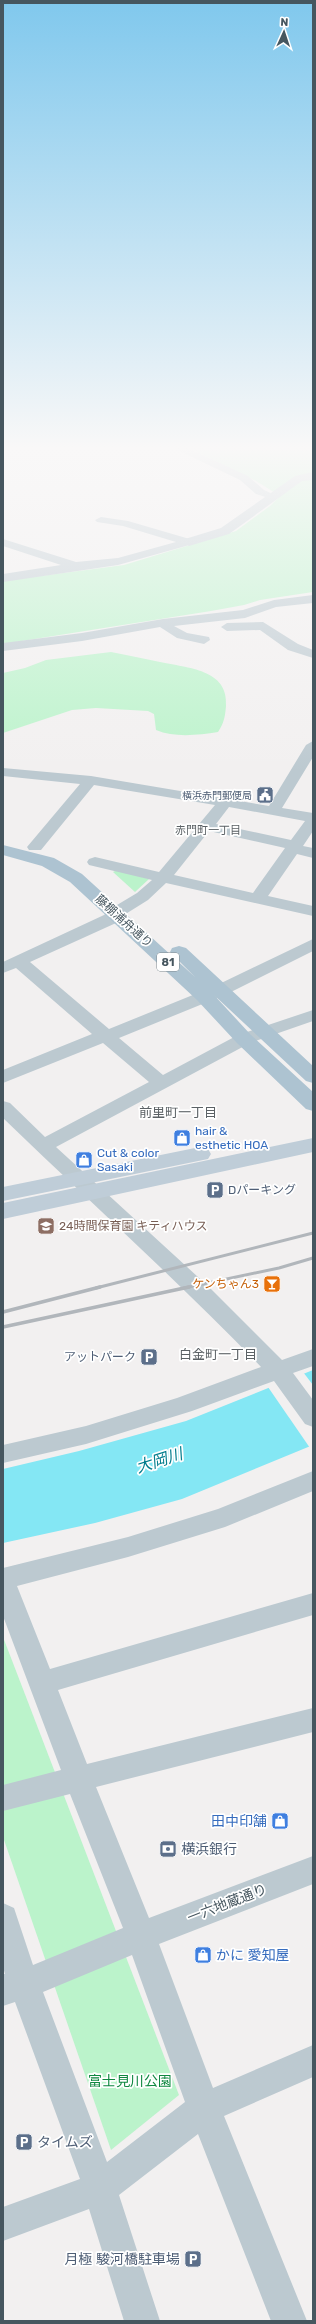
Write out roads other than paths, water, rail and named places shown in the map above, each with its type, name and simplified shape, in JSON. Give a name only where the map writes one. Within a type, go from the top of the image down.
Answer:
[{"type":"main road","name":"藤棚浦舟通り","points":[[3,842],[35,847],[68,859],[86,869],[122,909],[213,993],[265,1032],[313,1077]]},
{"type":"main road","name":"藤棚浦舟通り","points":[[3,850],[28,855],[64,870],[122,909]]},
{"type":"main road","name":"藤棚浦舟通り","points":[[213,993],[244,1038],[313,1104]]},
{"type":"main road","points":[[3,1211],[84,1185],[313,1130]]},
{"type":"main road","points":[[3,1194],[84,1185],[313,1145]]},
{"type":"street","points":[[37,554],[75,566]]},
{"type":"street","points":[[3,578],[75,566],[118,561],[143,554]]},
{"type":"street","points":[[3,647],[166,626],[245,614],[274,604],[313,599]]},
{"type":"street","points":[[166,626],[189,638],[204,640]]},
{"type":"street","points":[[166,626],[263,626],[293,647],[313,654]]},
{"type":"street","points":[[273,811],[313,745]]},
{"type":"street","points":[[3,772],[91,780],[225,802],[313,819],[258,898]]},
{"type":"street","points":[[35,847],[91,780]]},
{"type":"street","points":[[161,1083],[104,1036],[10,964],[110,919],[122,909],[141,899],[164,877],[225,802]]},
{"type":"street","points":[[206,826],[313,853]]},
{"type":"street","points":[[95,862],[313,911]]},
{"type":"street","points":[[3,1077],[213,993],[313,944]]},
{"type":"street","points":[[43,1146],[244,1038],[313,1015]]},
{"type":"street","points":[[3,1107],[84,1185],[171,1262],[282,1374],[313,1418]]},
{"type":"street","points":[[3,1454],[86,1435],[184,1405],[282,1374],[313,1357]]},
{"type":"street","points":[[289,2321],[204,2108],[141,1936],[78,1780],[3,1581],[128,1547],[225,1517],[313,1481]]},
{"type":"street","points":[[42,1683],[313,1604]]},
{"type":"street","points":[[3,1798],[313,1720]]},
{"type":"street","name":"一六地蔵通り","points":[[13,1987],[313,1870]]},
{"type":"street","points":[[3,1918],[13,1987],[100,2188],[142,2321]]},
{"type":"street","points":[[3,2224],[100,2188],[204,2108],[313,2061]]},
{"type":"water","name":"大岡川","points":[[313,1370],[313,1445],[182,1499],[95,1523],[3,1543],[3,1469],[79,1451],[186,1421]]},
{"type":"railway","points":[[96,1288],[313,1233]]},
{"type":"railway","points":[[184,1288],[279,1268],[313,1258]]},
{"type":"railway","points":[[3,1312],[100,1287]]},
{"type":"railway","points":[[3,1327],[189,1287]]},
{"type":"place","name":"横浜赤門郵便局","points":[[265,795]]},
{"type":"place","name":"hair & esthetic HOA","points":[[182,1138]]},
{"type":"place","name":"Cut & color Sasaki","points":[[84,1160]]},
{"type":"place","name":"Dパーキング","points":[[215,1190]]},
{"type":"place","name":"24時間保育園 キティハウス","points":[[46,1226]]},
{"type":"place","name":"ケンちゃん3","points":[[272,1284]]},
{"type":"place","name":"アットパーク","points":[[149,1357]]},
{"type":"place","name":"田中印舗","points":[[280,1821]]},
{"type":"place","name":"横浜銀行","points":[[168,1849]]},
{"type":"place","name":"かに 愛知屋","points":[[203,1955]]},
{"type":"place","name":"タイムズ","points":[[24,2142]]},
{"type":"place","name":"月極 駿河橋駐車場","points":[[193,2259]]},
{"type":"district","name":"赤門町一丁目","points":[[208,830]]},
{"type":"district","name":"前里町一丁目","points":[[178,1112]]},
{"type":"district","name":"白金町一丁目","points":[[218,1354]]},
{"type":"park label","name":"富士見川公園","points":[[130,2081]]}]
